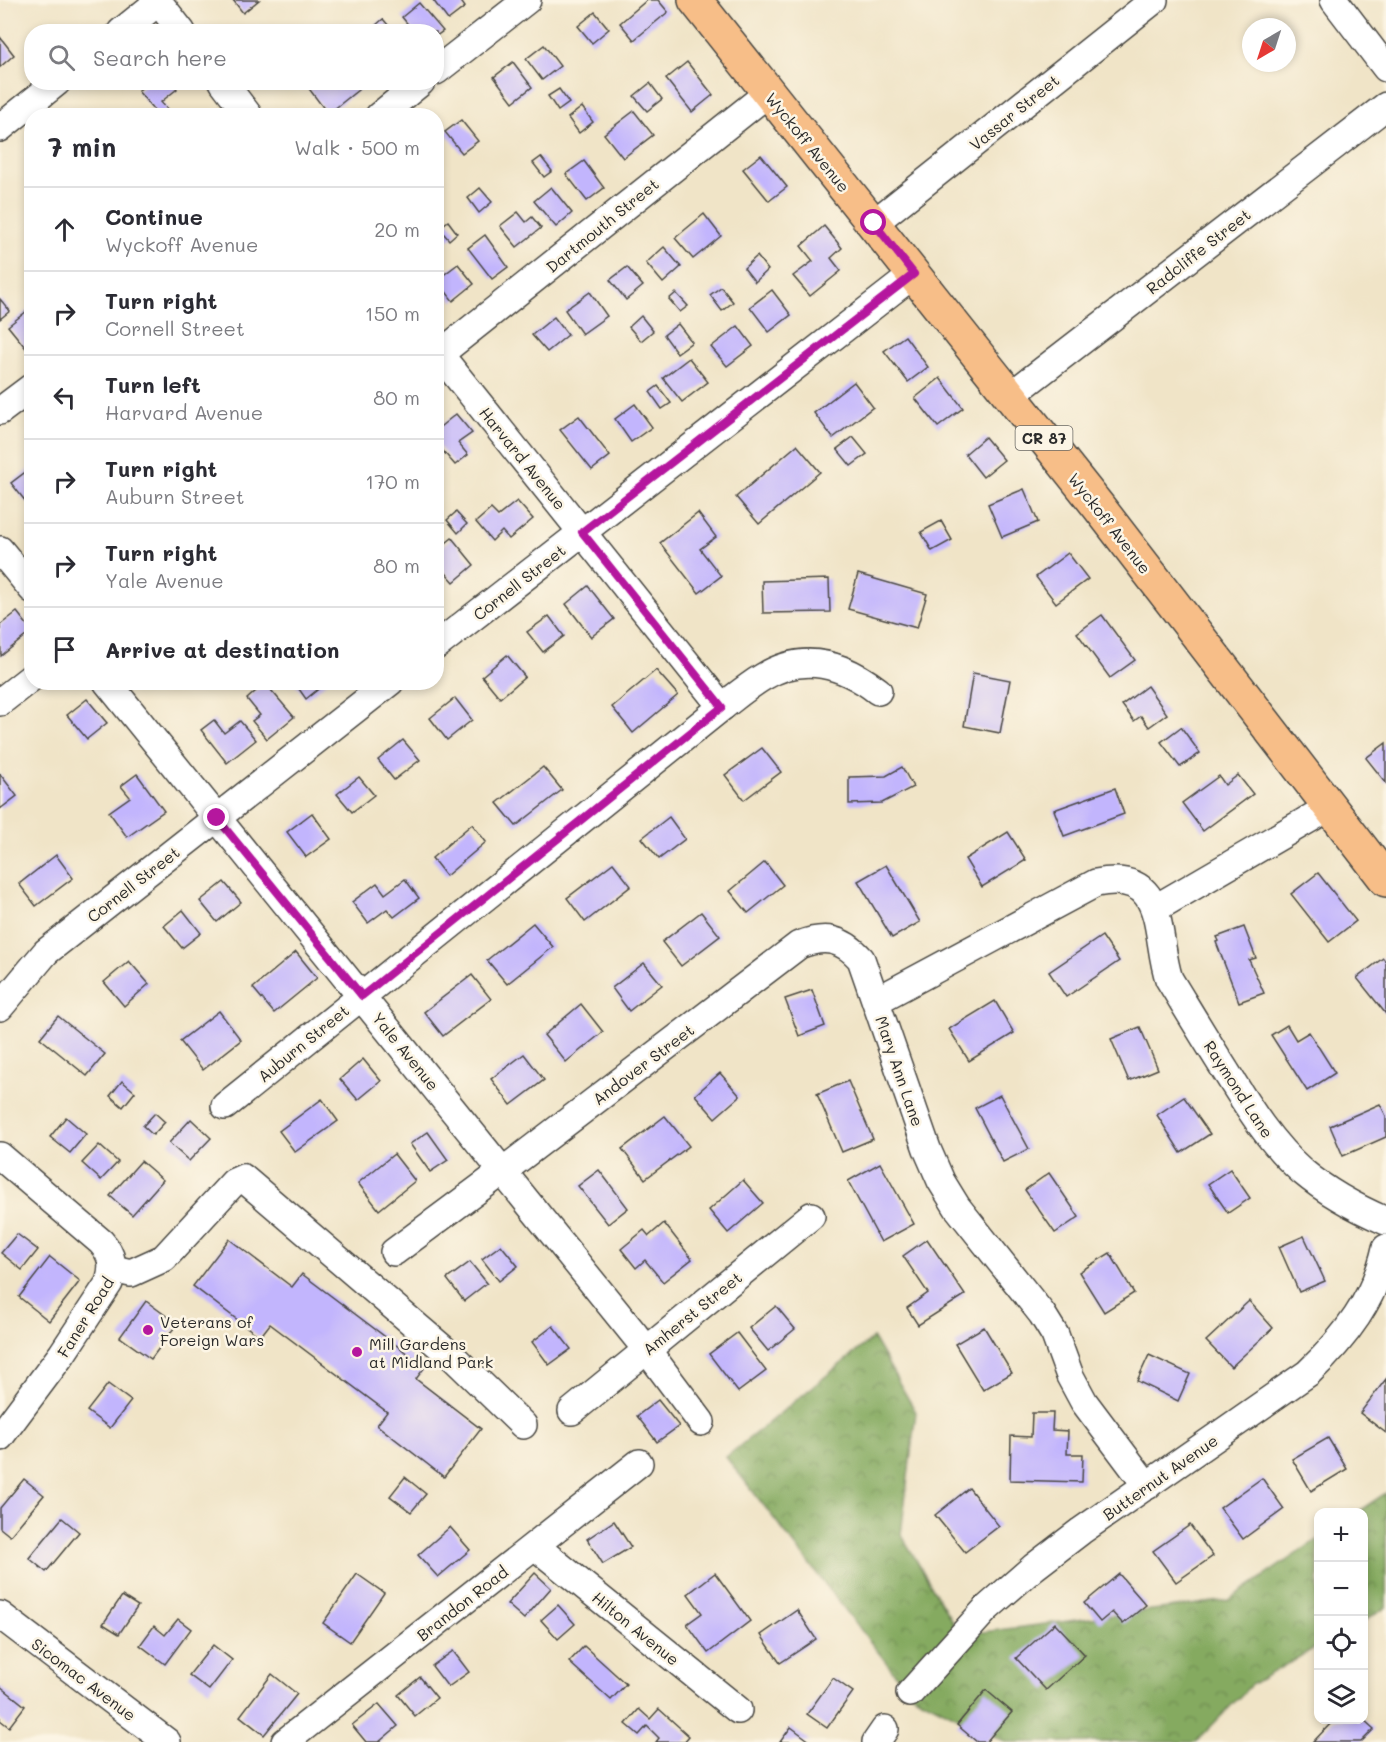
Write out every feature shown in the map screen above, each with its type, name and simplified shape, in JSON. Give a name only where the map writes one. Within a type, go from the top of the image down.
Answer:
[{"type":"main road","name":"Wyckoff Avenue","points":[[695,0],[1098,506],[1386,880]]},
{"type":"street","points":[[444,65],[528,0]]},
{"type":"street","name":"Vassar Street","points":[[874,223],[1154,0]]},
{"type":"street","points":[[1334,0],[1386,68]]},
{"type":"street","points":[[130,24],[157,1],[176,24]]},
{"type":"street","points":[[25,108],[47,90]]},
{"type":"street","points":[[229,90],[243,108]]},
{"type":"street","points":[[389,108],[412,90]]},
{"type":"street","name":"Dartmouth Street","points":[[444,349],[768,93]]},
{"type":"street","name":"Radcliffe Street","points":[[1010,396],[1386,106]]},
{"type":"street","points":[[0,128],[24,109]]},
{"type":"street","name":"Cornell Street","points":[[444,640],[914,274]]},
{"type":"street","name":"Harvard Avenue","points":[[444,361],[722,707]]},
{"type":"street","points":[[0,411],[24,393]]},
{"type":"street","points":[[0,550],[24,579]]},
{"type":"street","name":"Auburn Street","points":[[225,1106],[722,707],[763,677],[781,668],[802,664],[820,664],[840,668],[858,676],[878,691]]},
{"type":"street","points":[[0,702],[24,683]]},
{"type":"street","name":"Yale Avenue","points":[[113,690],[647,1350],[701,1422]]},
{"type":"street","name":"Cornell Street","points":[[0,1006],[46,952],[380,690]]},
{"type":"street","points":[[1156,909],[1328,807]]},
{"type":"street","name":"Mary Ann Lane","points":[[1147,1486],[1084,1402],[1070,1376],[1055,1335],[1042,1314],[957,1207],[941,1181],[927,1149],[876,1001],[1096,883],[1110,880],[1123,881],[1137,887],[1156,909]]},
{"type":"street","name":"Raymond Lane","points":[[1156,909],[1164,964],[1169,980],[1257,1122],[1279,1149],[1304,1173],[1332,1194],[1386,1221]]},
{"type":"street","name":"Andover Street","points":[[394,1252],[799,945],[812,940],[827,939],[841,942],[853,950],[861,959],[876,1001]]},
{"type":"street","name":"Faner Road","points":[[0,1156],[101,1242],[112,1259],[113,1269],[109,1283],[68,1345],[0,1437]]},
{"type":"street","points":[[113,1269],[131,1273],[164,1258],[234,1182],[243,1178],[455,1359],[523,1425]]},
{"type":"street","name":"Amherst Street","points":[[572,1411],[811,1216]]},
{"type":"street","name":"Butternut Avenue","points":[[910,1693],[986,1609],[1034,1567],[1308,1373],[1335,1348],[1354,1322],[1372,1290],[1386,1248]]},
{"type":"street","name":"Brandon Road","points":[[285,1742],[639,1463]]},
{"type":"street","name":"Hilton Avenue","points":[[535,1546],[738,1710]]},
{"type":"street","name":"Sicomac Avenue","points":[[0,1615],[167,1742]]},
{"type":"green space","points":[[873,1338],[916,1412],[901,1534],[960,1635],[1229,1600],[1314,1542],[1314,1648],[1251,1685],[1196,1742],[1006,1742],[910,1693],[726,1457]]},
{"type":"green space","points":[[1386,1493],[1386,1608],[1368,1619],[1368,1508],[1363,1508]]},
{"type":"building","points":[[233,0],[259,0],[243,13]]},
{"type":"building","points":[[433,0],[460,0],[465,7],[448,20]]},
{"type":"building","points":[[647,0],[658,0],[668,12],[634,40],[620,23]]},
{"type":"building","points":[[419,3],[437,24],[408,24],[402,17]]},
{"type":"building","points":[[595,12],[609,29],[592,43],[578,26]]},
{"type":"building","points":[[383,19],[387,24],[377,24]]},
{"type":"building","points":[[0,37],[14,55],[0,67]]},
{"type":"building","points":[[544,45],[560,66],[542,80],[526,59]]},
{"type":"building","points":[[513,62],[532,87],[513,102],[494,77]]},
{"type":"building","points":[[687,62],[713,95],[692,112],[666,79]]},
{"type":"building","points":[[650,83],[662,99],[647,111],[634,96]]},
{"type":"building","points":[[559,89],[569,103],[558,111],[548,96]]},
{"type":"building","points":[[176,90],[161,102],[166,108],[152,108],[138,91]]},
{"type":"building","points":[[310,90],[358,90],[336,108],[324,108]]},
{"type":"building","points":[[582,107],[593,122],[579,133],[568,118]]},
{"type":"building","points":[[634,111],[653,135],[623,158],[604,134]]},
{"type":"building","points":[[461,120],[478,141],[462,153],[445,132]]},
{"type":"building","points":[[761,155],[787,187],[769,201],[743,169]]},
{"type":"building","points":[[541,157],[552,171],[544,177],[533,163]]},
{"type":"building","points":[[584,161],[604,188],[587,201],[566,174]]},
{"type":"building","points":[[551,187],[572,213],[556,227],[534,201]]},
{"type":"building","points":[[480,188],[492,202],[479,213],[468,198]]},
{"type":"building","points":[[518,212],[526,222],[532,217],[541,228],[517,247],[500,226]]},
{"type":"building","points":[[704,214],[721,236],[693,259],[675,238]]},
{"type":"building","points":[[448,221],[457,233],[449,240],[444,234],[444,224]]},
{"type":"building","points":[[824,226],[842,248],[831,258],[841,271],[810,296],[793,276],[813,261],[801,246]]},
{"type":"building","points":[[485,235],[508,267],[492,279],[468,248]]},
{"type":"building","points":[[664,247],[681,267],[663,283],[646,263]]},
{"type":"building","points":[[757,256],[768,270],[755,282],[744,268]]},
{"type":"building","points":[[458,264],[474,284],[453,301],[444,289],[444,275]]},
{"type":"building","points":[[627,267],[643,286],[626,300],[610,280]]},
{"type":"building","points":[[721,287],[733,302],[722,311],[710,295]]},
{"type":"building","points":[[772,290],[791,315],[769,332],[750,307]]},
{"type":"building","points":[[590,292],[607,316],[582,334],[565,310]]},
{"type":"building","points":[[676,293],[688,306],[680,312],[669,299]]},
{"type":"building","points":[[0,299],[10,311],[0,319]]},
{"type":"building","points":[[24,313],[24,346],[8,326]]},
{"type":"building","points":[[641,316],[653,331],[641,341],[629,327]]},
{"type":"building","points":[[554,317],[568,335],[547,352],[532,335]]},
{"type":"building","points":[[678,324],[692,342],[677,353],[664,335]]},
{"type":"building","points":[[738,326],[753,346],[727,366],[711,347]]},
{"type":"building","points":[[905,336],[928,367],[908,382],[884,351]]},
{"type":"building","points":[[689,358],[708,382],[682,402],[663,378]]},
{"type":"building","points":[[940,378],[963,408],[938,427],[915,398]]},
{"type":"building","points":[[854,382],[873,407],[833,438],[814,413]]},
{"type":"building","points":[[658,386],[671,403],[662,409],[650,392]]},
{"type":"building","points":[[635,404],[652,427],[631,442],[615,419]]},
{"type":"building","points":[[456,414],[472,433],[458,443],[468,455],[455,465],[444,452],[444,424]]},
{"type":"building","points":[[579,416],[610,456],[592,470],[560,430]]},
{"type":"building","points":[[853,437],[867,454],[851,466],[837,449]]},
{"type":"building","points":[[985,437],[1004,460],[983,477],[965,454]]},
{"type":"building","points":[[797,445],[820,472],[759,524],[736,497]]},
{"type":"building","points":[[24,473],[24,499],[11,483]]},
{"type":"building","points":[[1024,489],[1038,522],[1002,537],[988,504]]},
{"type":"building","points":[[517,501],[533,519],[509,539],[502,531],[492,541],[476,522],[491,509],[498,516]]},
{"type":"building","points":[[456,512],[467,524],[458,533],[447,520]]},
{"type":"building","points":[[698,513],[716,537],[700,549],[721,576],[699,593],[660,543]]},
{"type":"building","points":[[941,521],[952,540],[932,551],[921,532]]},
{"type":"building","points":[[452,538],[474,565],[454,582],[444,571],[444,544]]},
{"type":"building","points":[[1068,553],[1088,579],[1056,603],[1036,577]]},
{"type":"building","points":[[858,574],[927,594],[917,628],[848,609]]},
{"type":"building","points":[[829,579],[830,612],[763,613],[762,581]]},
{"type":"building","points":[[588,586],[614,619],[591,637],[566,604]]},
{"type":"building","points":[[17,612],[24,621],[24,637],[1,656],[0,625]]},
{"type":"building","points":[[1102,615],[1135,660],[1110,678],[1077,633]]},
{"type":"building","points":[[549,616],[564,636],[543,652],[527,632]]},
{"type":"building","points":[[507,655],[525,677],[500,698],[482,676]]},
{"type":"building","points":[[656,670],[678,695],[633,733],[612,707]]},
{"type":"building","points":[[973,673],[1010,680],[1000,733],[964,726]]},
{"type":"building","points":[[1147,686],[1167,714],[1149,727],[1141,716],[1134,721],[1122,705]]},
{"type":"building","points":[[257,690],[271,690],[294,717],[267,739],[252,721],[260,715],[247,699]]},
{"type":"building","points":[[300,690],[317,690],[306,699]]},
{"type":"building","points":[[455,698],[472,720],[447,740],[430,718]]},
{"type":"building","points":[[87,699],[107,723],[87,739],[67,715]]},
{"type":"building","points":[[214,720],[224,733],[240,721],[256,740],[227,763],[201,730]]},
{"type":"building","points":[[1181,727],[1200,753],[1180,767],[1161,742]]},
{"type":"building","points":[[403,740],[420,760],[394,780],[378,760]]},
{"type":"building","points":[[1386,743],[1386,783],[1366,758]]},
{"type":"building","points":[[762,748],[781,772],[744,800],[725,775]]},
{"type":"building","points":[[543,767],[562,790],[516,826],[497,803]]},
{"type":"building","points":[[902,767],[913,787],[882,803],[849,804],[849,777],[886,776]]},
{"type":"building","points":[[0,774],[17,796],[0,809]]},
{"type":"building","points":[[137,774],[164,811],[127,837],[109,812],[130,797],[121,786]]},
{"type":"building","points":[[1238,775],[1253,794],[1203,831],[1182,803],[1219,776],[1225,785]]},
{"type":"building","points":[[359,777],[374,795],[352,812],[337,794]]},
{"type":"building","points":[[1115,788],[1124,814],[1064,836],[1054,810]]},
{"type":"building","points":[[312,813],[331,839],[306,857],[287,832]]},
{"type":"building","points":[[669,817],[685,839],[659,859],[642,838]]},
{"type":"building","points":[[472,824],[486,842],[446,876],[432,858]]},
{"type":"building","points":[[1008,832],[1026,860],[982,887],[965,859]]},
{"type":"building","points":[[56,855],[73,878],[36,906],[19,884]]},
{"type":"building","points":[[765,862],[783,885],[748,913],[730,891]]},
{"type":"building","points":[[613,863],[631,886],[585,922],[567,898]]},
{"type":"building","points":[[886,865],[920,922],[892,938],[858,881]]},
{"type":"building","points":[[1318,873],[1356,921],[1329,942],[1291,894]]},
{"type":"building","points":[[405,879],[419,898],[394,917],[387,909],[368,923],[352,902],[377,883],[385,894]]},
{"type":"building","points":[[224,882],[241,902],[217,922],[200,901]]},
{"type":"building","points":[[183,910],[201,933],[182,948],[164,926]]},
{"type":"building","points":[[701,912],[720,936],[681,966],[662,942]]},
{"type":"building","points":[[533,923],[553,947],[507,984],[487,960]]},
{"type":"building","points":[[1244,927],[1256,958],[1249,960],[1264,993],[1239,1002],[1216,942],[1219,941],[1217,937]]},
{"type":"building","points":[[1102,936],[1119,961],[1066,997],[1049,972]]},
{"type":"building","points":[[296,952],[317,978],[274,1013],[253,988]]},
{"type":"building","points":[[1383,958],[1386,962],[1386,1014],[1357,978]]},
{"type":"building","points":[[129,961],[149,984],[124,1006],[104,982]]},
{"type":"building","points":[[644,963],[662,985],[629,1011],[612,988]]},
{"type":"building","points":[[472,975],[491,999],[443,1036],[424,1012]]},
{"type":"building","points":[[812,990],[825,1026],[799,1036],[785,999]]},
{"type":"building","points":[[995,1001],[1014,1033],[969,1061],[949,1029]]},
{"type":"building","points":[[581,1004],[603,1032],[566,1062],[544,1035]]},
{"type":"building","points":[[219,1011],[241,1040],[203,1070],[180,1041]]},
{"type":"building","points":[[58,1016],[105,1054],[87,1076],[40,1038]]},
{"type":"building","points":[[1287,1025],[1296,1040],[1309,1032],[1335,1073],[1307,1091],[1271,1035]]},
{"type":"building","points":[[1140,1027],[1158,1069],[1129,1081],[1111,1039]]},
{"type":"building","points":[[524,1054],[544,1080],[511,1105],[491,1079]]},
{"type":"building","points":[[363,1059],[381,1081],[358,1100],[340,1079]]},
{"type":"building","points":[[720,1073],[740,1096],[715,1118],[695,1095]]},
{"type":"building","points":[[122,1081],[135,1092],[123,1107],[110,1096]]},
{"type":"building","points":[[848,1081],[873,1139],[842,1152],[817,1094]]},
{"type":"building","points":[[1000,1095],[1029,1149],[1003,1162],[975,1108]]},
{"type":"building","points":[[1184,1097],[1210,1134],[1181,1153],[1157,1115]]},
{"type":"building","points":[[322,1099],[338,1121],[295,1152],[279,1131]]},
{"type":"building","points":[[1380,1104],[1386,1116],[1386,1137],[1343,1156],[1330,1126]]},
{"type":"building","points":[[155,1113],[165,1122],[153,1135],[143,1126]]},
{"type":"building","points":[[665,1116],[689,1146],[645,1179],[622,1149]]},
{"type":"building","points":[[66,1117],[86,1134],[70,1153],[50,1137]]},
{"type":"building","points":[[191,1119],[211,1138],[189,1161],[169,1143]]},
{"type":"building","points":[[428,1132],[448,1160],[430,1172],[410,1144]]},
{"type":"building","points":[[99,1145],[118,1162],[101,1180],[82,1163]]},
{"type":"building","points":[[394,1154],[415,1181],[379,1210],[358,1183]]},
{"type":"building","points":[[141,1161],[163,1180],[132,1215],[110,1196]]},
{"type":"building","points":[[880,1163],[914,1224],[881,1242],[848,1181]]},
{"type":"building","points":[[1230,1169],[1250,1198],[1228,1213],[1208,1184]]},
{"type":"building","points":[[599,1170],[628,1208],[608,1224],[578,1186]]},
{"type":"building","points":[[1049,1173],[1079,1217],[1055,1233],[1025,1190]]},
{"type":"building","points":[[743,1180],[763,1203],[728,1233],[709,1210]]},
{"type":"building","points":[[664,1223],[692,1259],[663,1282],[645,1260],[636,1268],[621,1249],[644,1230],[649,1236]]},
{"type":"building","points":[[17,1234],[38,1250],[22,1270],[1,1253]]},
{"type":"building","points":[[1304,1236],[1325,1281],[1299,1292],[1279,1247]]},
{"type":"building","name":"Mill Gardens at Midland Park","points":[[229,1239],[292,1287],[302,1274],[425,1367],[416,1379],[481,1429],[444,1477],[377,1425],[387,1412],[270,1324],[260,1337],[193,1286]]},
{"type":"building","points":[[927,1239],[965,1295],[918,1325],[907,1308],[928,1293],[903,1256]]},
{"type":"building","points":[[501,1245],[518,1266],[499,1281],[482,1259]]},
{"type":"building","points":[[1110,1253],[1134,1293],[1104,1312],[1079,1272]]},
{"type":"building","points":[[50,1257],[80,1281],[49,1321],[19,1297]]},
{"type":"building","points":[[470,1262],[487,1283],[464,1301],[447,1279]]},
{"type":"building","name":"Veterans of Foreign Wars","points":[[146,1301],[177,1324],[151,1359],[120,1337]]},
{"type":"building","points":[[1249,1301],[1273,1328],[1231,1367],[1206,1341]]},
{"type":"building","points":[[776,1306],[795,1329],[768,1351],[749,1328]]},
{"type":"building","points":[[553,1326],[571,1349],[549,1365],[532,1342]]},
{"type":"building","points":[[984,1327],[1012,1373],[983,1390],[955,1344]]},
{"type":"building","points":[[737,1333],[766,1371],[738,1392],[709,1354]]},
{"type":"building","points":[[1149,1355],[1190,1374],[1178,1401],[1137,1381]]},
{"type":"building","points":[[1386,1379],[1386,1433],[1360,1413]]},
{"type":"building","points":[[108,1384],[131,1401],[110,1428],[87,1411]]},
{"type":"building","points":[[658,1400],[679,1426],[657,1442],[637,1416]]},
{"type":"building","points":[[1032,1413],[1053,1413],[1052,1430],[1068,1431],[1067,1454],[1083,1454],[1082,1482],[1010,1480],[1011,1436],[1031,1437]]},
{"type":"building","points":[[1328,1438],[1347,1469],[1311,1491],[1292,1459]]},
{"type":"building","points":[[405,1477],[426,1494],[411,1512],[390,1496]]},
{"type":"building","points":[[1262,1478],[1284,1509],[1243,1539],[1220,1508]]},
{"type":"building","points":[[24,1479],[44,1495],[10,1536],[0,1528],[0,1508]]},
{"type":"building","points":[[969,1488],[999,1526],[965,1552],[935,1515]]},
{"type":"building","points":[[62,1518],[79,1532],[46,1572],[29,1558]]},
{"type":"building","points":[[614,1521],[631,1547],[603,1564],[587,1539]]},
{"type":"building","points":[[1190,1525],[1213,1556],[1176,1582],[1153,1551]]},
{"type":"building","points":[[450,1527],[470,1550],[438,1577],[418,1555]]},
{"type":"building","points":[[535,1573],[551,1588],[524,1619],[507,1604]]},
{"type":"building","points":[[715,1573],[750,1621],[708,1653],[687,1624],[702,1613],[688,1594]]},
{"type":"building","points":[[357,1574],[384,1593],[350,1642],[323,1623]]},
{"type":"building","points":[[1119,1574],[1146,1605],[1123,1624],[1112,1612],[1100,1622],[1084,1603]]},
{"type":"building","points":[[122,1596],[138,1606],[119,1634],[103,1624]]},
{"type":"building","points":[[558,1605],[575,1624],[558,1639],[541,1620]]},
{"type":"building","points":[[797,1610],[816,1639],[780,1663],[761,1635]]},
{"type":"building","points":[[178,1619],[191,1629],[165,1664],[140,1645],[154,1626],[165,1635]]},
{"type":"building","points":[[1055,1623],[1085,1655],[1046,1690],[1016,1658]]},
{"type":"building","points":[[213,1645],[232,1660],[209,1690],[189,1675]]},
{"type":"building","points":[[584,1646],[626,1684],[611,1700],[569,1662]]},
{"type":"building","points":[[453,1651],[469,1672],[448,1687],[432,1666]]},
{"type":"building","points":[[272,1674],[297,1694],[264,1735],[240,1716]]},
{"type":"building","points":[[420,1677],[437,1698],[415,1716],[398,1695]]},
{"type":"building","points":[[833,1678],[853,1692],[827,1728],[807,1714]]},
{"type":"building","points":[[0,1686],[25,1706],[9,1727],[0,1720]]},
{"type":"building","points":[[986,1690],[1012,1712],[986,1742],[977,1742],[957,1725]]},
{"type":"building","points":[[379,1704],[398,1726],[379,1742],[366,1742],[352,1725]]},
{"type":"building","points":[[639,1709],[650,1719],[659,1709],[689,1736],[684,1742],[656,1742],[659,1738],[647,1726],[639,1735],[626,1724]]},
{"type":"building","points":[[1330,1724],[1368,1724],[1374,1729],[1361,1742],[1313,1742]]},
{"type":"building","points":[[791,1727],[811,1742],[780,1742]]},
{"type":"place","name":"Veterans of Foreign Wars","points":[[148,1330]]},
{"type":"place","name":"Mill Gardens at Midland Park","points":[[357,1352]]},
{"type":"route","points":[[217,818],[362,996],[722,707],[582,532],[914,274],[874,223]]}]
